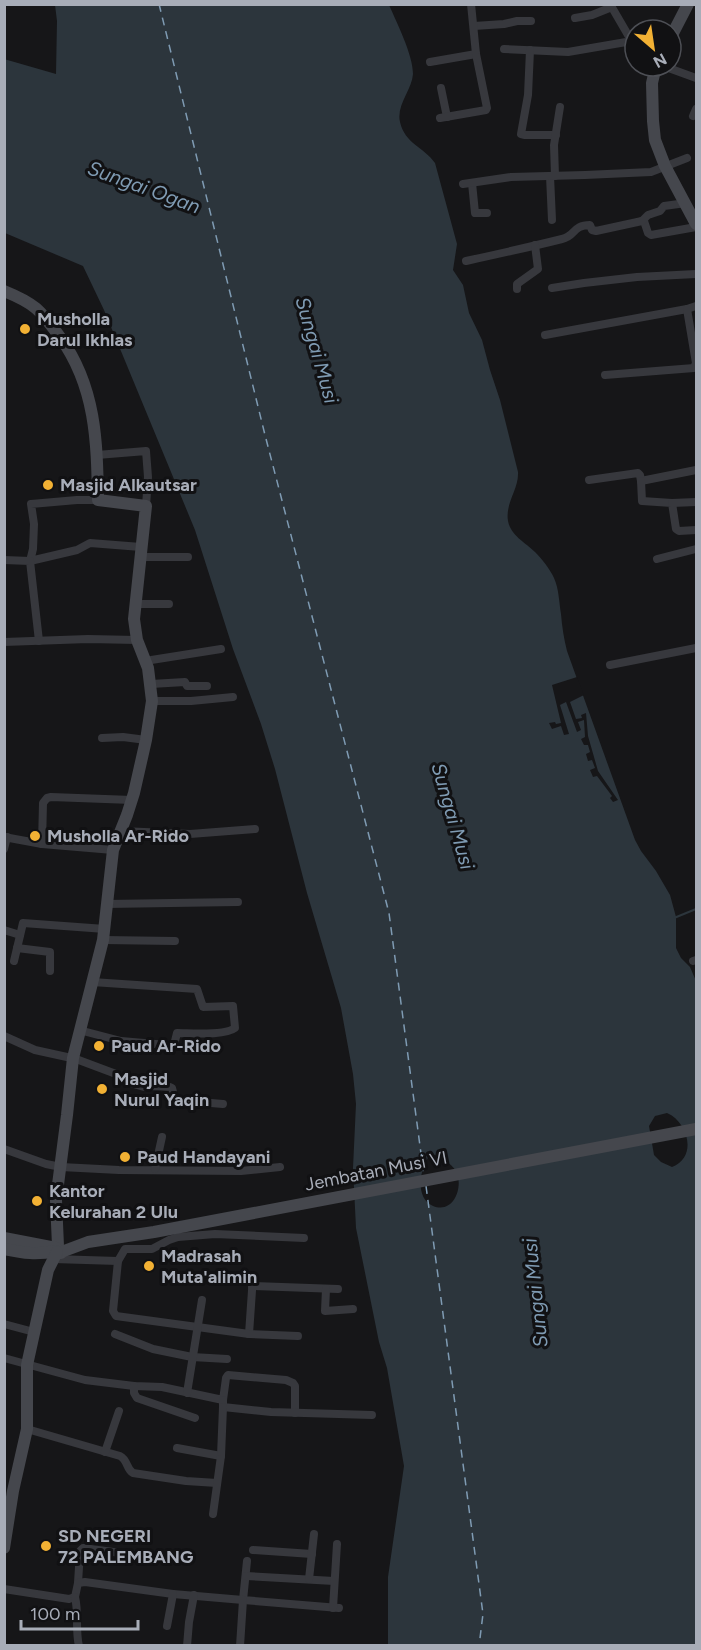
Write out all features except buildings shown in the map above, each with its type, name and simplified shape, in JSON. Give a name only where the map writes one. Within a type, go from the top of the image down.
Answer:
[{"type":"street","points":[[441,88],[443,118],[487,109],[476,54],[471,4]]},
{"type":"street","points":[[681,18],[688,4],[696,8]]},
{"type":"street","points":[[575,18],[592,15],[611,6],[623,27]]},
{"type":"street","points":[[474,26],[531,21]]},
{"type":"street","points":[[504,49],[568,52],[623,45]]},
{"type":"street","points":[[534,51],[523,135],[556,135]]},
{"type":"street","points":[[430,62],[476,54]]},
{"type":"street","points":[[642,221],[651,236],[696,225],[690,206],[665,166],[655,140],[652,78]]},
{"type":"street","points":[[552,220],[552,176],[560,106]]},
{"type":"street","points":[[487,213],[474,213],[467,184],[511,177],[647,172],[687,158]]},
{"type":"street","points":[[465,261],[563,239],[582,226],[590,225],[592,230],[596,231],[642,221],[648,215],[660,211],[664,206],[690,206]]},
{"type":"street","points":[[517,289],[519,283],[538,269],[535,245]]},
{"type":"street","points":[[552,288],[636,277],[696,274]]},
{"type":"street","points":[[4,291],[28,301],[38,309],[73,356],[83,379],[96,434],[98,500]]},
{"type":"street","points":[[545,335],[692,307],[696,367],[605,375]]},
{"type":"street","points":[[4,1548],[9,1489],[16,1476],[27,1429],[27,1365],[48,1270],[57,1251],[56,1200],[73,1058],[104,930],[113,850],[133,797],[152,702],[148,668],[137,639],[134,619],[146,506],[148,477],[146,451],[97,455]]},
{"type":"street","points":[[640,481],[696,470]]},
{"type":"street","points":[[589,480],[638,473],[640,474],[642,501],[696,502]]},
{"type":"street","points":[[39,641],[30,561],[34,524],[31,504],[98,500],[146,506]]},
{"type":"street","points":[[672,503],[676,530],[696,530]]},
{"type":"street","points":[[4,560],[30,561],[77,550],[90,543],[188,557]]},
{"type":"street","points":[[657,559],[696,549]]},
{"type":"street","points":[[135,604],[169,604]]},
{"type":"street","points":[[4,642],[137,639]]},
{"type":"street","points":[[610,664],[696,648]]},
{"type":"street","points":[[146,661],[221,649]]},
{"type":"street","points":[[151,684],[185,682],[187,686],[207,686]]},
{"type":"street","points":[[152,702],[233,697]]},
{"type":"street","points":[[102,738],[123,737],[146,740]]},
{"type":"street","points":[[42,844],[44,803],[47,798],[133,797]]},
{"type":"street","points":[[121,831],[190,834],[255,829]]},
{"type":"street","points":[[4,849],[6,837],[42,844],[113,850]]},
{"type":"street","points":[[106,905],[238,903]]},
{"type":"street","points":[[14,961],[22,926],[25,923],[104,930],[175,941]]},
{"type":"street","points":[[4,930],[20,935]]},
{"type":"street","points":[[17,948],[51,952],[50,971]]},
{"type":"street","points":[[79,1030],[122,1041],[167,1045],[175,1044],[177,1033],[224,1032],[235,1028],[233,1006],[203,1007],[197,989],[92,982]]},
{"type":"street","points":[[4,1036],[34,1050],[73,1058],[116,1074],[130,1083],[144,1087],[172,1087],[175,1100],[223,1104]]},
{"type":"street","name":"Jembatan Musi VI","points":[[4,1249],[24,1254],[40,1254],[87,1242],[154,1232],[696,1129]]},
{"type":"street","points":[[155,1169],[162,1137]]},
{"type":"street","points":[[4,1149],[61,1167],[242,1171],[280,1167]]},
{"type":"street","points":[[298,1336],[249,1334],[196,1328],[114,1315],[113,1311],[118,1262],[125,1249],[152,1249],[178,1237],[215,1234],[304,1238]]},
{"type":"street","points":[[4,1238],[57,1251],[118,1262]]},
{"type":"street","points":[[249,1334],[253,1276]]},
{"type":"street","points":[[252,1286],[338,1289]]},
{"type":"street","points":[[326,1289],[325,1311],[353,1309]]},
{"type":"street","points":[[187,1393],[201,1300]]},
{"type":"street","points":[[4,1324],[34,1332]]},
{"type":"street","points":[[115,1334],[153,1349],[192,1357],[227,1359]]},
{"type":"street","points":[[4,1358],[85,1380],[162,1387],[223,1403],[271,1412],[372,1415]]},
{"type":"street","points":[[213,1514],[221,1456],[221,1416],[228,1375],[286,1380],[293,1383],[295,1413]]},
{"type":"street","points":[[134,1386],[137,1398],[195,1418]]},
{"type":"street","points":[[105,1452],[119,1411]]},
{"type":"street","points":[[27,1429],[123,1458],[128,1469],[134,1473],[217,1483]]},
{"type":"street","points":[[177,1448],[221,1456]]},
{"type":"street","points":[[309,1580],[314,1534]]},
{"type":"street","points":[[78,1583],[336,1608],[334,1581],[337,1544]]},
{"type":"street","points":[[79,1646],[78,1610],[75,1597],[80,1551],[83,1548],[174,1560]]},
{"type":"street","points":[[253,1550],[312,1554]]},
{"type":"street","points":[[240,1646],[247,1561]]},
{"type":"street","points":[[246,1576],[334,1581]]},
{"type":"street","points":[[4,1589],[69,1599],[75,1597]]},
{"type":"street","points":[[167,1626],[173,1594]]},
{"type":"street","points":[[187,1646],[194,1595]]},
{"type":"water","points":[[55,5],[389,5],[404,39],[413,74],[400,110],[400,122],[410,140],[435,163],[457,244],[453,270],[463,285],[469,313],[482,340],[500,400],[518,472],[508,508],[508,521],[515,535],[531,548],[554,578],[567,651],[635,840],[670,895],[676,917],[676,948],[681,958],[690,967],[696,981],[696,1645],[388,1645],[388,1577],[404,1466],[387,1368],[379,1342],[356,1228],[353,1168],[356,1104],[341,1008],[261,724],[233,649],[195,530],[104,310],[83,266],[5,233],[4,59],[56,74]],"holes":[[[667,1113],[680,1124],[687,1140],[685,1156],[672,1167],[661,1162],[654,1155],[649,1126],[655,1116]],[[430,1155],[436,1155],[451,1165],[459,1179],[455,1198],[451,1203],[440,1208],[427,1202],[421,1190],[422,1174]]]},
{"type":"pier","points":[[577,677],[584,695],[570,702],[576,719],[582,718],[581,715],[586,713],[588,736],[598,771],[618,800],[613,802],[610,798],[612,796],[597,776],[593,777],[590,770],[595,768],[592,760],[588,761],[586,754],[590,752],[588,745],[584,745],[581,739],[585,737],[584,720],[578,722],[581,730],[577,732],[566,702],[560,705],[569,734],[564,735],[561,726],[552,729],[549,723],[561,723],[552,685]]},
{"type":"waterway","points":[[674,918],[696,909]]},
{"type":"ferry route","points":[[159,4],[265,435],[389,913],[424,1176]]},
{"type":"ferry route","points":[[426,1186],[483,1614],[479,1646]]},
{"type":"place","name":"Musholla Darul Ikhlas","points":[[25,329]]},
{"type":"place","name":"Masjid Alkautsar","points":[[48,485]]},
{"type":"place","name":"Musholla Ar-Rido","points":[[35,836]]},
{"type":"place","name":"Paud Ar-Rido","points":[[99,1046]]},
{"type":"place","name":"Masjid Nurul Yaqin","points":[[102,1089]]},
{"type":"place","name":"Paud Handayani","points":[[125,1157]]},
{"type":"place","name":"Kantor Kelurahan 2 Ulu","points":[[37,1201]]},
{"type":"place","name":"Madrasah Muta'alimin","points":[[149,1266]]},
{"type":"place","name":"SD NEGERI 72 PALEMBANG","points":[[46,1546]]},
{"type":"water label","name":"Sungai Ogan","points":[[144,187]]},
{"type":"water label","name":"Sungai Musi","points":[[317,350]]},
{"type":"water label","name":"Sungai Musi","points":[[453,816]]},
{"type":"water label","name":"Sungai Musi","points":[[535,1293]]}]
